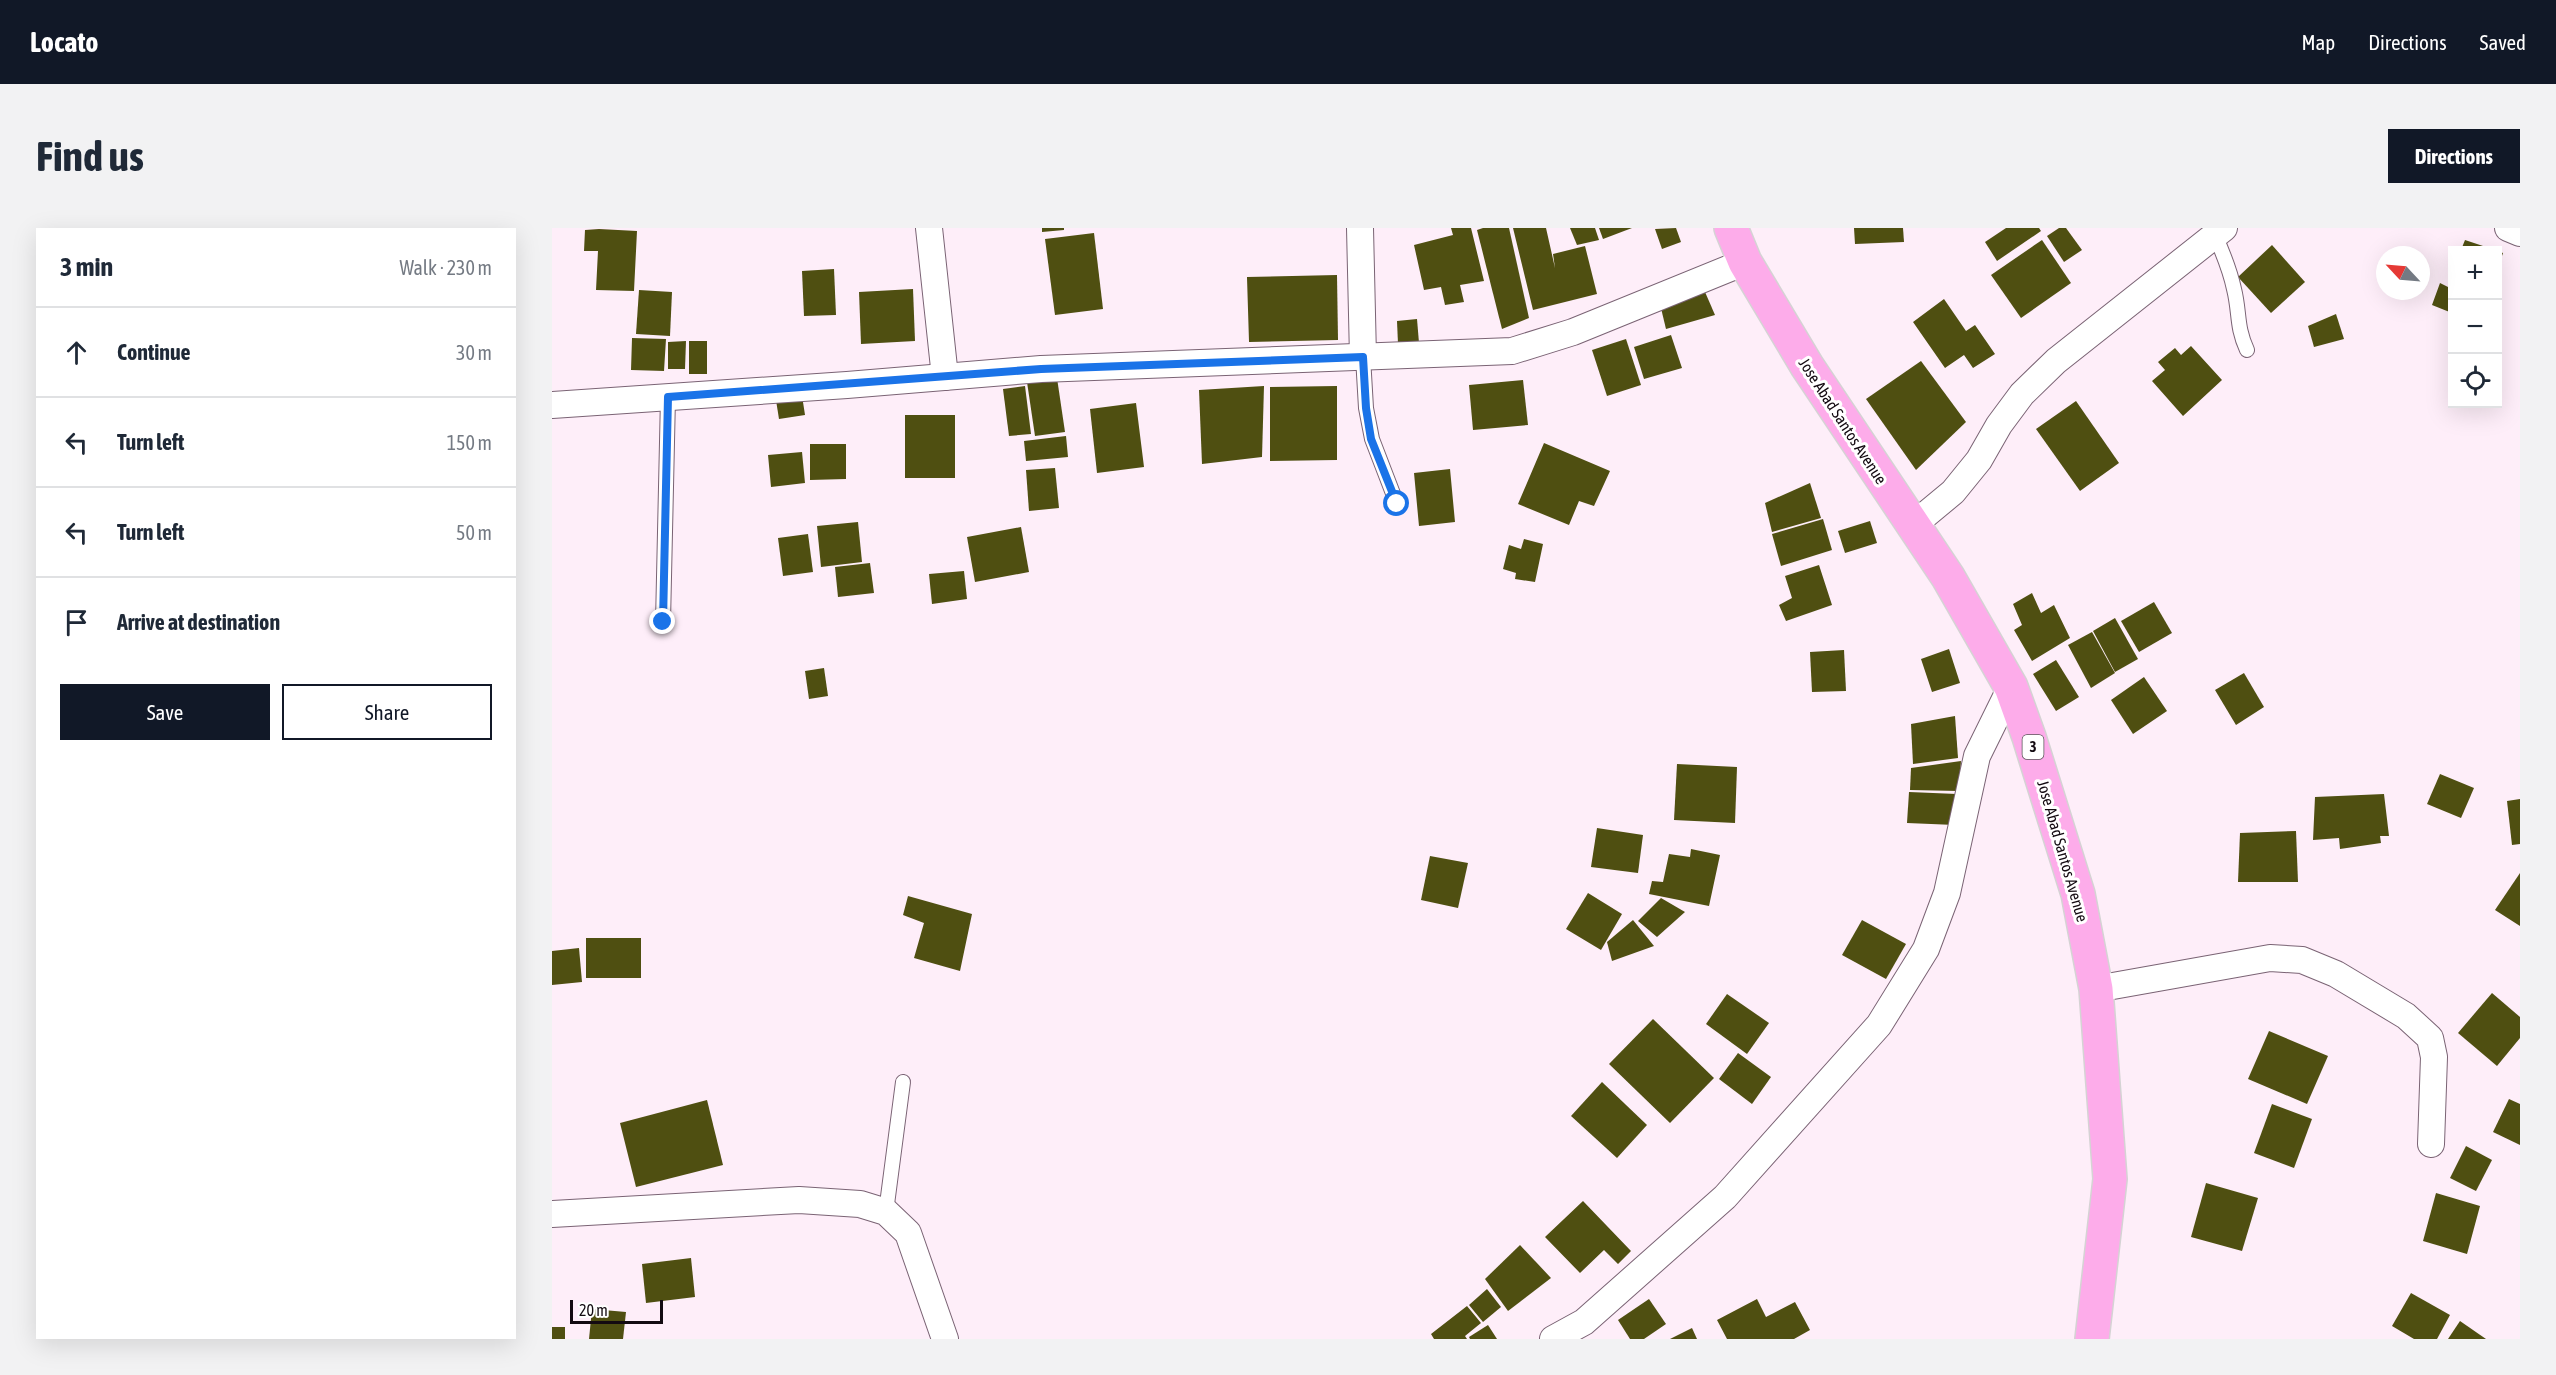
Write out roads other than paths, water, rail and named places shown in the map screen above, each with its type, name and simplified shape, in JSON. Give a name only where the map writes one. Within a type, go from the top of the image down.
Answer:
[{"type":"highway","name":"Jose Abad Santos Avenue","points":[[1731,228],[1745,262],[1807,366],[1948,577],[2011,687],[2078,894],[2096,989],[2110,1179],[2092,1339]]},
{"type":"street","points":[[929,228],[945,377]]},
{"type":"street","points":[[1360,228],[1363,357]]},
{"type":"street","points":[[2508,228],[2520,233]]},
{"type":"street","points":[[1912,526],[1953,492],[1979,460],[1999,425],[2022,394],[2056,361],[2219,232]]},
{"type":"street","points":[[552,405],[1041,369],[1512,351],[1573,332],[1745,262]]},
{"type":"street","points":[[1553,1339],[1584,1322],[1725,1197],[1879,1025],[1926,949],[1947,893],[1977,756],[2011,687]]},
{"type":"street","points":[[2096,989],[2270,957],[2302,960],[2336,974],[2406,1016],[2430,1038],[2434,1057],[2431,1144]]},
{"type":"street","points":[[552,1214],[799,1200],[860,1204],[886,1212],[908,1233],[945,1339]]},
{"type":"lane","points":[[2219,232],[2235,292],[2238,332],[2247,350]]},
{"type":"lane","points":[[1363,357],[1366,408],[1371,439],[1397,504]]},
{"type":"lane","points":[[663,622],[668,397]]},
{"type":"lane","points":[[886,1212],[903,1082]]}]
